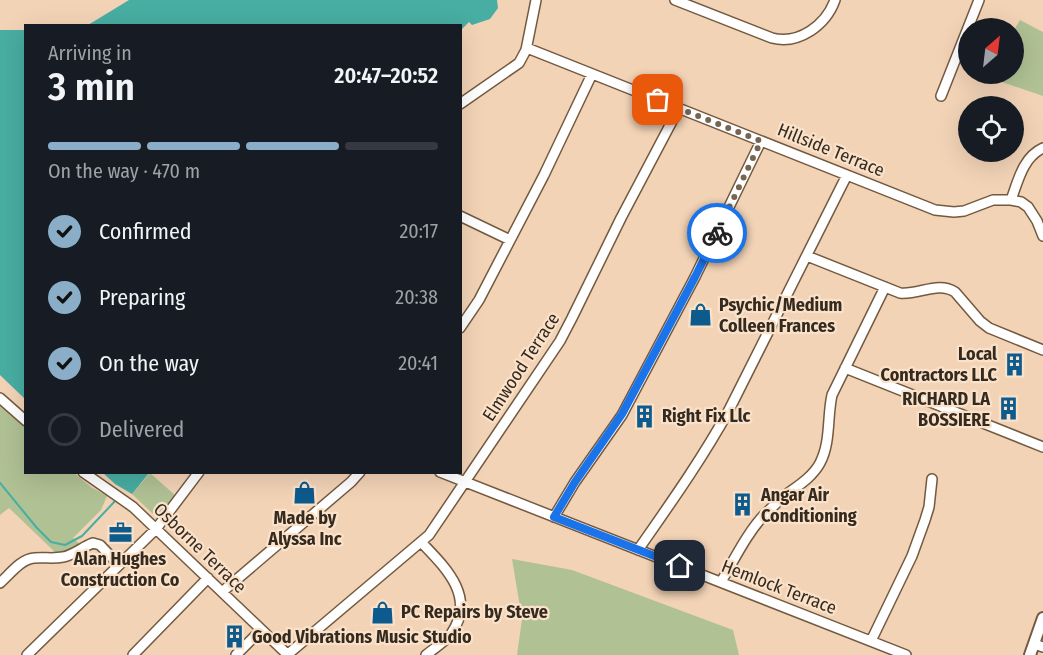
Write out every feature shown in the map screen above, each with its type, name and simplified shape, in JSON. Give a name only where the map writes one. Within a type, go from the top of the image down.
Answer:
[{"type":"main road","points":[[1030,655],[1038,645],[1043,618]]},
{"type":"street","points":[[462,103],[514,68],[523,57],[527,48],[536,0]]},
{"type":"street","points":[[680,1],[772,38],[785,40],[794,39],[811,31],[826,16],[835,0]]},
{"type":"street","points":[[941,96],[979,0]]},
{"type":"street","name":"Hillside Terrace","points":[[527,48],[936,210],[964,211],[993,200],[1011,200]]},
{"type":"street","points":[[462,325],[479,300],[592,74]]},
{"type":"street","name":"Elmwood Terrace","points":[[288,655],[429,534],[560,341],[621,218],[680,108]]},
{"type":"street","points":[[554,517],[622,414],[695,277],[761,141]]},
{"type":"street","points":[[1043,148],[1028,160],[1011,200],[1021,202],[1028,207],[1043,236]]},
{"type":"street","points":[[638,550],[709,445],[729,410],[847,175]]},
{"type":"street","points":[[462,217],[510,240]]},
{"type":"street","points":[[807,256],[900,293],[907,294],[937,287],[950,289],[980,321],[990,328],[1043,350]]},
{"type":"street","points":[[721,582],[764,515],[780,499],[811,476],[819,464],[828,434],[832,395],[885,287]]},
{"type":"street","points":[[846,368],[1043,447]]},
{"type":"street","points":[[0,398],[24,419]]},
{"type":"street","name":"Osborne Terrace","points":[[86,474],[133,507],[288,655]]},
{"type":"street","points":[[27,655],[156,529],[197,474]]},
{"type":"street","points":[[222,592],[358,474]]},
{"type":"street","name":"Hemlock Terrace","points":[[445,474],[906,655]]},
{"type":"street","points":[[871,641],[915,547],[929,507],[932,479]]},
{"type":"street","points":[[421,542],[447,571],[457,587],[461,601],[459,618],[451,633],[426,655]]},
{"type":"street","points":[[0,582],[26,561],[72,555],[93,543],[100,545],[119,565]]},
{"type":"street","points":[[133,655],[208,578]]},
{"type":"street","points":[[236,655],[261,630]]},
{"type":"green space","points":[[1024,22],[1043,32],[1043,96],[1008,84],[1024,84]]},
{"type":"green space","points":[[0,405],[24,427],[24,474],[75,474],[107,496],[101,510],[73,538],[81,545],[57,554],[9,508],[0,515]]},
{"type":"green space","points":[[151,474],[175,495],[160,514],[156,515],[132,494]]},
{"type":"green space","points":[[512,559],[572,570],[733,630],[739,655],[517,655],[522,619]]},
{"type":"water","points":[[129,0],[497,0],[498,8],[490,19],[472,25],[469,22],[462,29],[462,24],[90,24]]},
{"type":"water","points":[[0,30],[24,30],[24,398],[0,375]]},
{"type":"water","points":[[104,474],[148,474],[132,494]]},
{"type":"waterway","points":[[0,483],[51,542],[65,545],[82,536],[117,499]]},
{"type":"way so far","points":[[658,100],[761,141],[717,233]]},
{"type":"place","name":"Psychic/Medium Colleen Frances","points":[[701,315]]},
{"type":"place","name":"Local Contractors LLC","points":[[1015,364]]},
{"type":"place","name":"RICHARD LA BOSSIERE","points":[[1008,409]]},
{"type":"place","name":"Right Fix Llc","points":[[644,416]]},
{"type":"place","name":"Made by Alyssa Inc","points":[[305,492]]},
{"type":"place","name":"Angar Air Conditioning","points":[[743,505]]},
{"type":"place","name":"Alan Hughes Construction Co","points":[[120,533]]},
{"type":"place","name":"PC Repairs by Steve","points":[[383,612]]},
{"type":"place","name":"Good Vibrations Music Studio","points":[[234,637]]},
{"type":"route","points":[[680,566],[554,517],[622,414],[717,233]]}]
